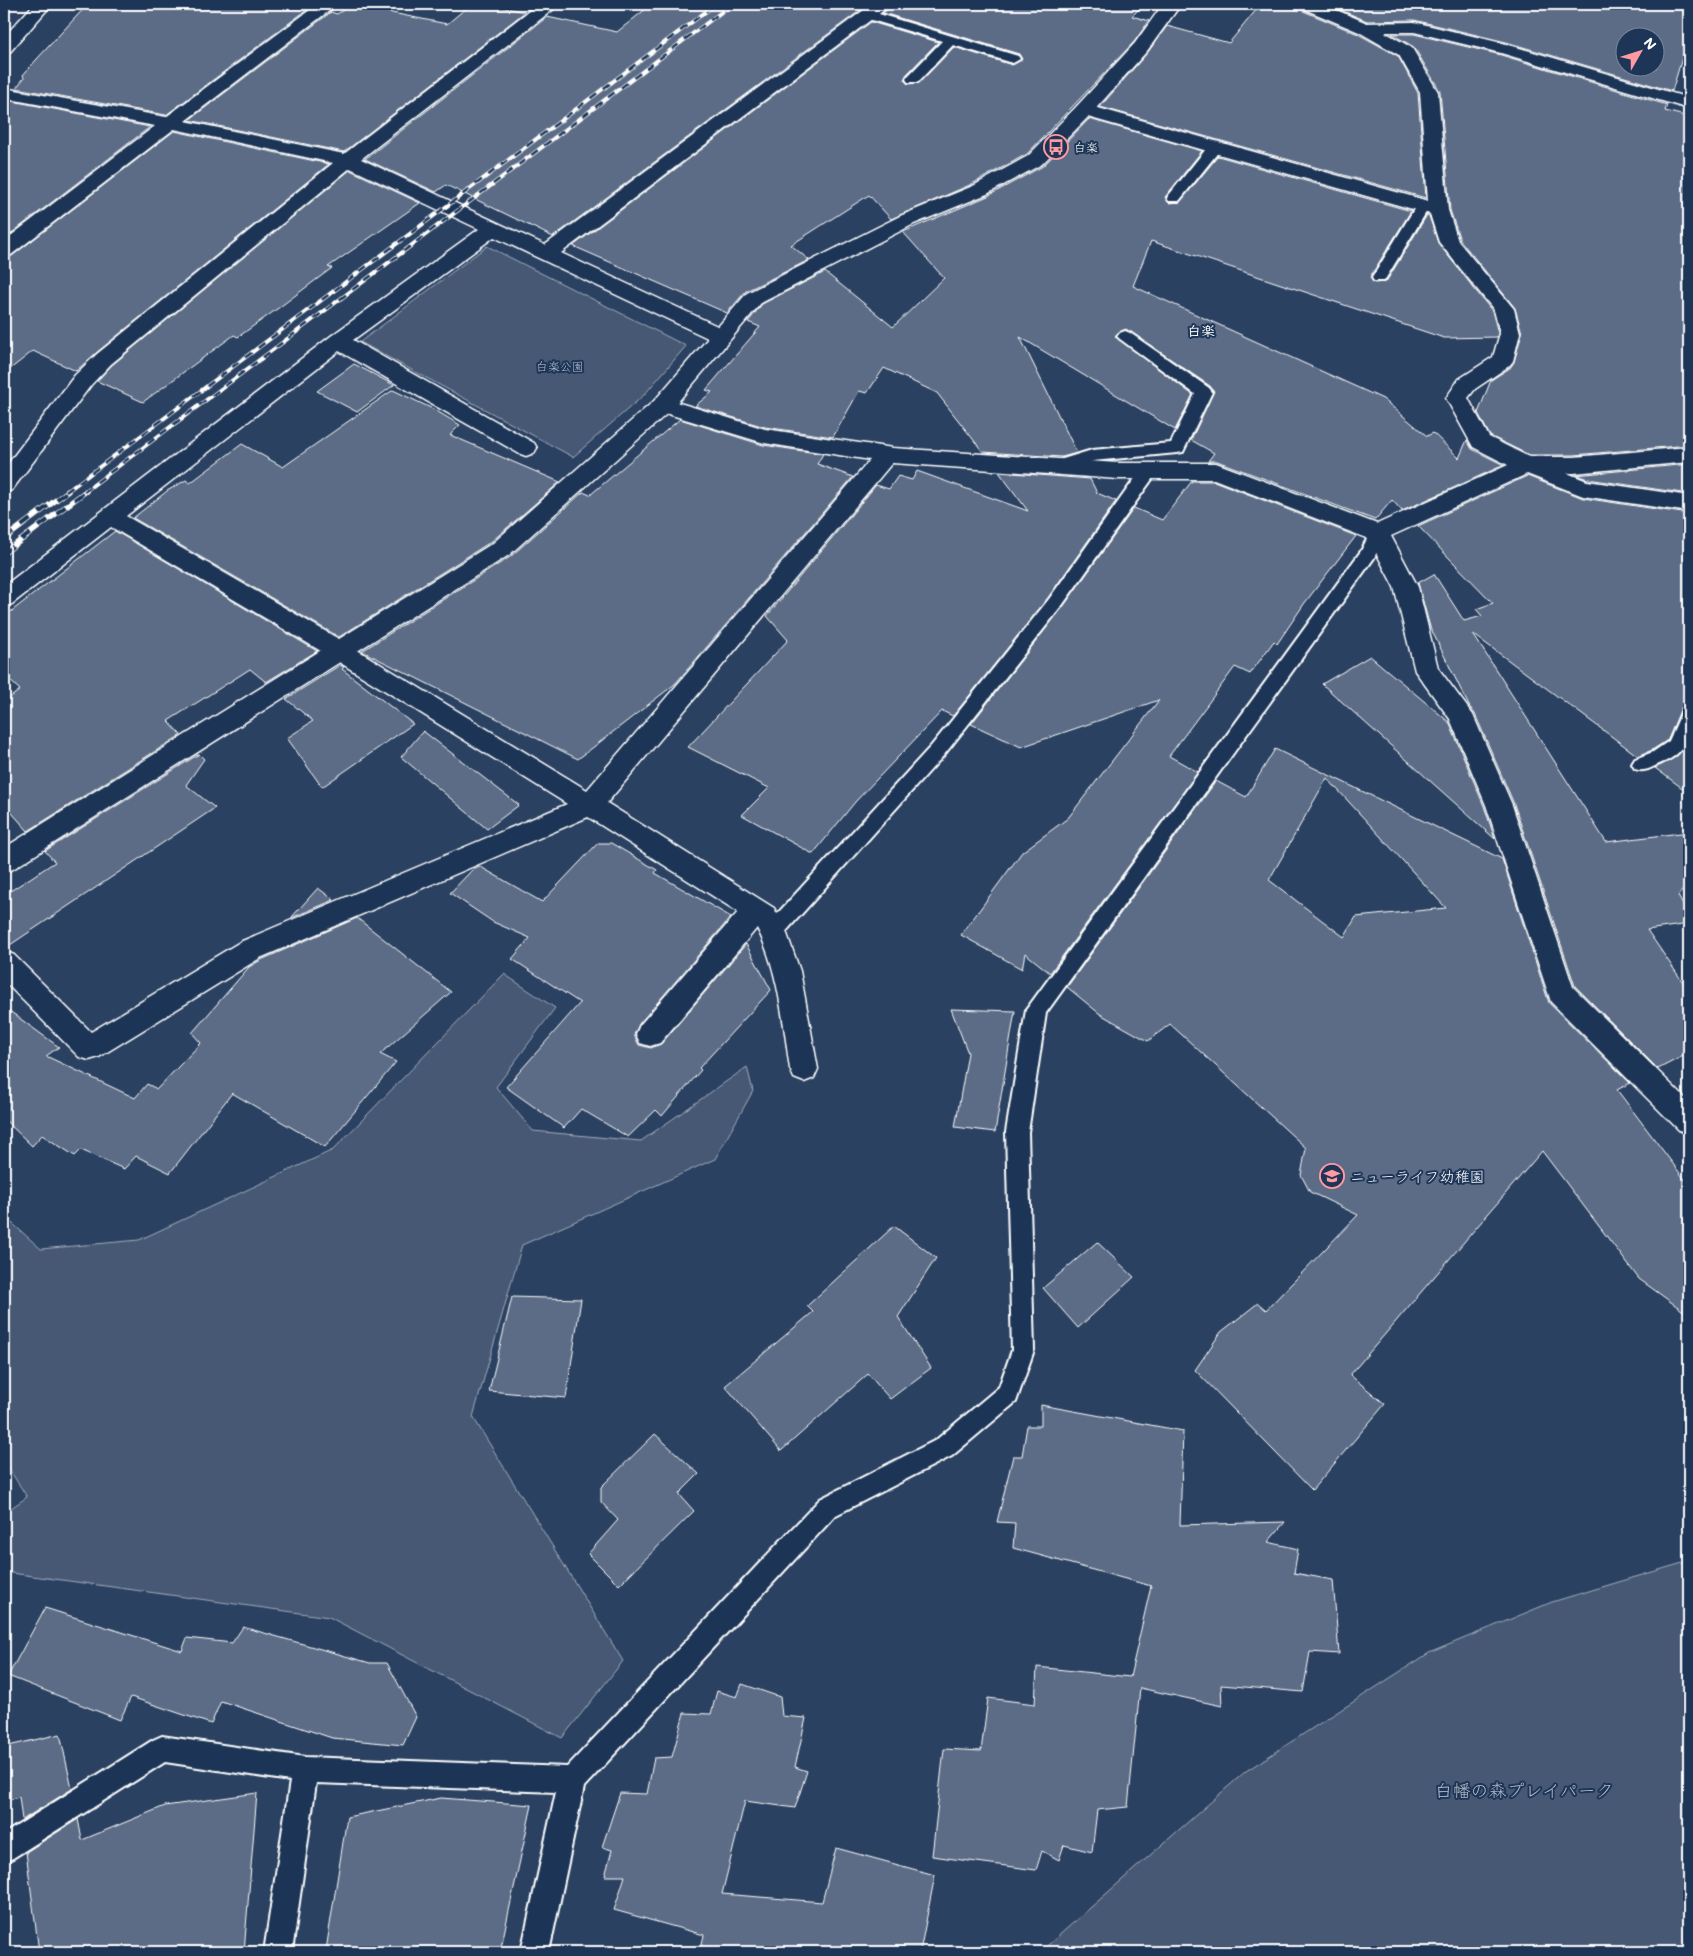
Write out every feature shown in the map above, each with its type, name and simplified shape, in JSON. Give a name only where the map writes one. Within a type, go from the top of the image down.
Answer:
[{"type":"street","points":[[4,48],[43,4]]},
{"type":"street","points":[[4,251],[329,4]]},
{"type":"street","points":[[4,484],[83,380],[104,359],[348,160],[549,4]]},
{"type":"street","points":[[4,861],[501,549],[663,405],[754,298],[907,220],[980,190],[1035,160],[1084,110],[1141,47],[1172,4]]},
{"type":"street","points":[[1308,4],[1365,28],[1406,52],[1429,92],[1430,208],[1449,242],[1504,309],[1510,333],[1502,361],[1467,384],[1457,398],[1481,442],[1527,465],[1583,488],[1689,504]]},
{"type":"street","points":[[546,254],[876,9]]},
{"type":"street","points":[[1365,28],[1414,27],[1506,49],[1689,104]]},
{"type":"street","points":[[4,93],[170,123],[348,160],[721,336]]},
{"type":"street","points":[[1084,110],[1430,208]]},
{"type":"street","points":[[4,598],[338,341],[492,229]]},
{"type":"street","points":[[338,341],[526,448]]},
{"type":"street","points":[[663,405],[764,436],[886,456],[1056,467],[1149,471],[1216,471],[1378,534],[1406,587],[1426,671],[1461,715],[1499,806],[1561,994],[1689,1121]]},
{"type":"street","points":[[1378,534],[1527,465],[1574,465],[1689,454]]},
{"type":"street","points":[[4,963],[88,1048],[250,950],[590,805],[886,456]]},
{"type":"street","points":[[111,517],[340,651],[590,805],[765,916],[774,931],[790,982],[804,1069]]},
{"type":"street","points":[[650,1034],[756,910]]},
{"type":"lane","points":[[876,9],[950,40],[1013,59]]},
{"type":"lane","points":[[913,79],[950,40]]},
{"type":"lane","points":[[1174,198],[1215,147]]},
{"type":"lane","points":[[1379,278],[1430,208]]},
{"type":"lane","points":[[1056,467],[1092,456],[1177,448],[1204,392],[1125,336]]},
{"type":"lane","points":[[774,931],[938,750],[1055,603],[1149,471]]},
{"type":"lane","points":[[535,1952],[572,1780],[828,1507],[944,1448],[1008,1394],[1022,1350],[1017,1132],[1036,1010],[1368,554],[1378,534]]},
{"type":"lane","points":[[1641,764],[1659,757],[1676,745],[1689,714]]},
{"type":"lane","points":[[4,1849],[162,1749],[305,1770],[572,1780]]},
{"type":"lane","points":[[278,1952],[305,1770]]},
{"type":"green space","name":"白楽公園","points":[[487,246],[686,346],[644,395],[573,457],[360,342]]},
{"type":"green space","points":[[504,974],[555,1008],[496,1087],[533,1131],[641,1141],[747,1067],[753,1091],[715,1159],[522,1245],[473,1417],[623,1661],[562,1738],[329,1617],[4,1572],[4,1513],[27,1497],[4,1461],[4,1216],[41,1249],[139,1240],[333,1150]]},
{"type":"green space","name":"白幡の森プレイパーク","points":[[1689,1561],[1689,1952],[1040,1952],[1246,1771],[1429,1653],[1552,1602]]},
{"type":"building","points":[[88,4],[303,4],[312,6],[166,115],[16,88],[24,78],[23,75]]},
{"type":"building","points":[[353,4],[365,4],[392,13],[447,24],[471,4],[487,4],[525,12],[344,152],[189,120],[331,12],[337,14]]},
{"type":"building","points":[[652,4],[869,4],[553,237],[446,185],[436,192],[365,159],[547,17],[617,32]]},
{"type":"building","points":[[894,4],[1144,4],[1132,16],[1149,21],[1134,42],[1027,154],[972,184],[891,219],[869,195],[791,245],[809,260],[746,291],[727,313],[573,246],[871,22],[938,42],[906,75],[904,80],[908,84],[919,83],[954,47],[1012,65],[1022,59],[1019,54],[883,13]]},
{"type":"building","points":[[1261,4],[1297,4],[1301,10],[1358,34],[1398,56],[1418,93],[1426,198],[1100,107],[1148,52],[1167,26],[1229,43]]},
{"type":"building","points":[[1326,4],[1689,4],[1689,35],[1672,91],[1628,78],[1666,78],[1666,28],[1616,28],[1616,74],[1506,42],[1414,20],[1367,21]]},
{"type":"building","points":[[1392,34],[1414,34],[1501,55],[1667,105],[1665,111],[1689,117],[1689,445],[1574,455],[1529,455],[1490,436],[1478,413],[1491,380],[1510,368],[1514,362],[1522,333],[1515,308],[1460,240],[1450,210],[1440,91],[1414,47]]},
{"type":"building","points":[[6,100],[150,127],[4,239],[4,103]]},
{"type":"building","points":[[1089,119],[1202,151],[1165,197],[1169,203],[1180,202],[1218,156],[1411,211],[1370,277],[1374,283],[1386,282],[1427,215],[1429,216],[1438,243],[1492,311],[1498,333],[1497,337],[1444,338],[1151,241],[1133,286],[1383,399],[1427,436],[1433,433],[1459,458],[1467,440],[1472,449],[1504,465],[1402,511],[1392,500],[1375,520],[1217,461],[1208,461],[1214,453],[1191,440],[1214,391],[1210,386],[1126,329],[1119,332],[1116,337],[1193,395],[1175,430],[1020,337],[1077,453],[1062,457],[983,452],[937,393],[884,368],[867,393],[859,391],[833,437],[765,427],[695,406],[712,392],[706,390],[760,327],[748,322],[762,304],[825,272],[893,327],[944,278],[903,232],[988,196],[1043,166]]},
{"type":"building","points":[[174,131],[329,164],[76,371],[33,351],[4,374],[4,259],[12,256]]},
{"type":"building","points":[[350,170],[420,203],[328,267],[332,268],[273,312],[238,337],[234,335],[143,402],[97,381],[112,365]]},
{"type":"building","points":[[354,364],[394,385],[357,412],[317,391]]},
{"type":"building","points":[[393,390],[433,409],[460,425],[450,435],[560,482],[492,541],[339,637],[133,518],[167,491],[186,480],[190,483],[242,444],[283,467]]},
{"type":"building","points":[[680,419],[763,445],[823,454],[817,464],[853,477],[675,684],[578,759],[362,651],[510,557],[583,492],[590,495]]},
{"type":"building","points":[[1689,464],[1689,494],[1588,479],[1576,475]]},
{"type":"building","points":[[917,471],[1028,511],[999,472],[1090,479],[1097,493],[1116,501],[1048,598],[953,716],[942,711],[855,802],[813,854],[742,815],[769,788],[688,747],[788,640],[767,616],[876,485],[889,489],[898,476],[912,480]]},
{"type":"building","points":[[1527,476],[1583,498],[1689,514],[1689,705],[1681,708],[1668,740],[1652,750],[1638,756],[1473,634],[1606,842],[1689,832],[1689,882],[1678,896],[1689,916],[1689,924],[1647,930],[1689,991],[1689,1053],[1658,1069],[1575,986],[1514,804],[1475,714],[1469,706],[1430,627],[1418,583],[1434,574],[1464,621],[1482,616],[1476,609],[1493,603],[1418,526]]},
{"type":"building","points":[[1192,481],[1214,481],[1356,536],[1304,604],[1277,644],[1274,641],[1250,674],[1235,667],[1169,756],[1198,772],[1050,973],[1025,953],[1022,969],[961,935],[1022,852],[1068,818],[1159,700],[1021,747],[971,724],[1062,608],[1134,508],[1162,520]]},
{"type":"building","points":[[115,531],[317,651],[266,682],[250,669],[168,721],[181,735],[28,831],[4,804],[4,702],[20,690],[4,675],[4,617]]},
{"type":"building","points":[[1370,656],[1449,722],[1484,806],[1495,839],[1322,684]]},
{"type":"building","points":[[340,665],[344,667],[342,669],[413,724],[322,787],[287,738],[313,721],[286,699]]},
{"type":"building","points":[[423,731],[519,805],[487,829],[401,757]]},
{"type":"building","points":[[1689,737],[1689,793],[1655,768],[1676,757],[1682,751]]},
{"type":"building","points":[[1275,749],[1502,859],[1549,1003],[1630,1083],[1617,1090],[1689,1185],[1689,1315],[1639,1279],[1542,1151],[1350,1375],[1385,1404],[1312,1490],[1195,1370],[1221,1332],[1258,1303],[1266,1310],[1358,1215],[1310,1192],[1301,1175],[1306,1148],[1170,1024],[1148,1041],[1100,1014],[1067,987],[1216,781],[1246,797]],"holes":[[[1327,778],[1446,908],[1356,917],[1344,937],[1269,880]]]},
{"type":"building","points":[[199,754],[204,759],[186,785],[215,808],[4,949],[4,895],[55,862],[45,851]]},
{"type":"building","points":[[598,843],[611,843],[657,870],[655,873],[731,917],[639,1024],[634,1035],[639,1045],[651,1048],[661,1044],[746,944],[771,990],[699,1068],[701,1070],[662,1116],[656,1110],[628,1137],[581,1109],[564,1128],[506,1087],[580,1003],[512,959],[530,938],[493,922],[450,893],[473,869],[479,866],[542,902]]},
{"type":"building","points":[[318,888],[334,900],[291,918]]},
{"type":"building","points":[[357,918],[451,992],[380,1054],[396,1062],[325,1147],[232,1093],[170,1173],[136,1156],[124,1169],[81,1150],[75,1156],[42,1135],[32,1146],[4,1119],[4,1007],[59,1047],[46,1056],[135,1098],[147,1084],[157,1089],[201,1043],[192,1033],[249,967]]},
{"type":"building","points":[[951,1009],[1015,1011],[995,1132],[955,1127],[968,1053]]},
{"type":"building","points":[[894,1226],[936,1258],[898,1317],[931,1368],[890,1399],[868,1374],[781,1451],[725,1386],[813,1312],[807,1306]]},
{"type":"building","points":[[1097,1242],[1134,1277],[1078,1328],[1043,1288]]},
{"type":"building","points":[[512,1297],[581,1299],[566,1398],[489,1391]]},
{"type":"building","points":[[1041,1405],[1183,1431],[1180,1525],[1285,1522],[1268,1542],[1298,1549],[1294,1573],[1333,1580],[1339,1654],[1310,1652],[1303,1692],[1221,1685],[1222,1706],[1140,1688],[1128,1807],[1097,1810],[1092,1852],[1064,1845],[1059,1860],[1042,1851],[1036,1870],[932,1856],[944,1749],[981,1751],[988,1698],[1035,1704],[1037,1667],[1130,1677],[1151,1586],[1013,1548],[1015,1523],[997,1522],[1013,1456],[1022,1456],[1027,1426],[1041,1426]]},
{"type":"building","points":[[655,1434],[699,1474],[679,1494],[694,1511],[619,1585],[588,1554],[618,1520],[601,1502],[601,1487]]},
{"type":"building","points":[[45,1608],[182,1651],[187,1638],[232,1643],[243,1627],[370,1663],[387,1663],[416,1717],[403,1745],[332,1738],[221,1701],[211,1724],[131,1697],[120,1720],[8,1676]]},
{"type":"building","points":[[742,1684],[780,1697],[782,1716],[806,1718],[795,1767],[807,1771],[795,1808],[745,1801],[722,1894],[822,1902],[836,1848],[935,1875],[920,1952],[700,1952],[704,1935],[614,1910],[625,1876],[605,1876],[612,1850],[602,1847],[620,1793],[647,1794],[654,1758],[672,1757],[684,1713],[711,1714],[717,1691],[737,1697]]},
{"type":"building","points":[[60,1734],[72,1789],[22,1820],[19,1797],[4,1801],[4,1747]]},
{"type":"building","points":[[257,1793],[244,1952],[39,1952],[26,1852],[78,1819],[82,1840],[165,1806]]},
{"type":"building","points":[[441,1798],[532,1805],[500,1952],[326,1950],[347,1817]]},
{"type":"railway","points":[[66,492],[716,4]]},
{"type":"railway","points":[[84,492],[732,4]]},
{"type":"railway","points":[[4,539],[68,491]]},
{"type":"railway","points":[[4,553],[86,491]]},
{"type":"place","name":"白楽","points":[[1056,147]]},
{"type":"place","name":"ニューライフ幼稚園","points":[[1332,1176]]},
{"type":"district","name":"白楽","points":[[1201,330]]}]
